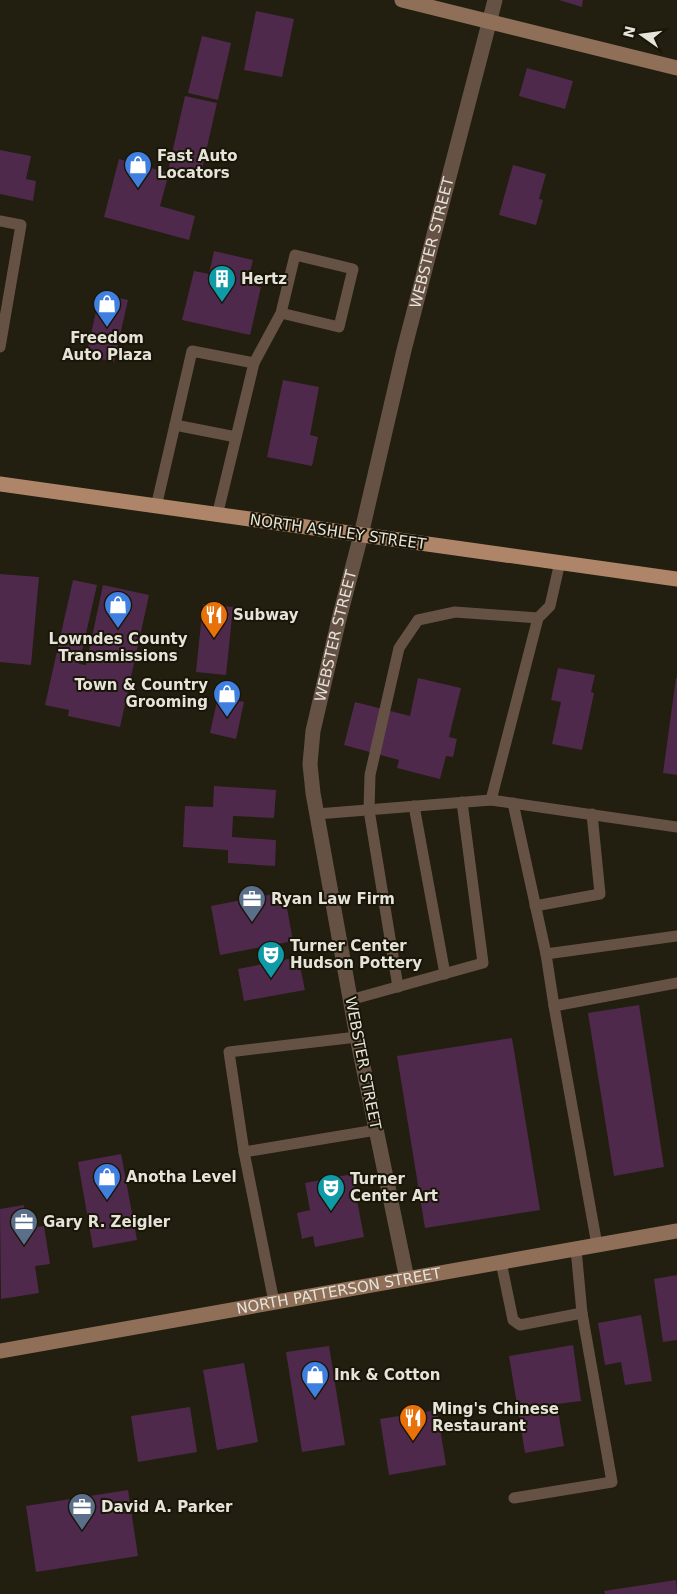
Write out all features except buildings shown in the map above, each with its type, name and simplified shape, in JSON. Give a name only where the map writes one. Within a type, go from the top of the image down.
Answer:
[{"type":"main road","points":[[402,0],[677,68]]},
{"type":"main road","name":"NORTH ASHLEY STREET","points":[[0,484],[217,516],[677,579]]},
{"type":"main road","name":"NORTH PATTERSON STREET","points":[[0,1351],[677,1231]]},
{"type":"street","name":"WEBSTER STREET","points":[[407,1279],[350,1000],[310,764],[313,731],[404,350],[494,0]]},
{"type":"lane","points":[[0,221],[21,225],[1,332],[0,347]]},
{"type":"lane","points":[[217,516],[254,364],[281,313],[295,255],[352,269],[339,327],[281,313]]},
{"type":"lane","points":[[156,507],[192,351],[254,364]]},
{"type":"lane","points":[[175,425],[236,437]]},
{"type":"lane","points":[[491,800],[538,618],[550,606],[560,562]]},
{"type":"lane","points":[[398,987],[369,810],[370,775],[399,648],[418,620],[455,612],[538,618]]},
{"type":"lane","points":[[317,814],[491,800],[677,826]]},
{"type":"lane","points":[[350,1000],[483,963],[462,802]]},
{"type":"lane","points":[[513,803],[546,954],[597,1245]]},
{"type":"lane","points":[[414,806],[445,974]]},
{"type":"lane","points":[[535,906],[600,894],[592,814]]},
{"type":"lane","points":[[546,954],[677,936]]},
{"type":"lane","points":[[554,1006],[677,983]]},
{"type":"lane","points":[[274,1302],[244,1152],[229,1052],[357,1037]]},
{"type":"lane","points":[[244,1152],[376,1130]]},
{"type":"lane","points":[[514,1498],[612,1482],[582,1313],[576,1249]]},
{"type":"lane","points":[[501,1262],[513,1320],[520,1325],[582,1313]]},
{"type":"place","name":"Fast Auto Locators","points":[[138,189]]},
{"type":"place","name":"Hertz","points":[[222,303]]},
{"type":"place","name":"Freedom Auto Plaza","points":[[107,328]]},
{"type":"place","name":"Lowndes County Transmissions","points":[[118,629]]},
{"type":"place","name":"Subway","points":[[214,639]]},
{"type":"place","name":"Town & Country Grooming","points":[[227,718]]},
{"type":"place","name":"Ryan Law Firm","points":[[252,923]]},
{"type":"place","name":"Turner Center Hudson Pottery","points":[[271,979]]},
{"type":"place","name":"Anotha Level","points":[[107,1201]]},
{"type":"place","name":"Turner Center Art","points":[[331,1212]]},
{"type":"place","name":"Gary R. Zeigler","points":[[24,1246]]},
{"type":"place","name":"Ink & Cotton","points":[[315,1399]]},
{"type":"place","name":"Ming's Chinese Restaurant","points":[[413,1442]]},
{"type":"place","name":"David A. Parker","points":[[82,1531]]}]
